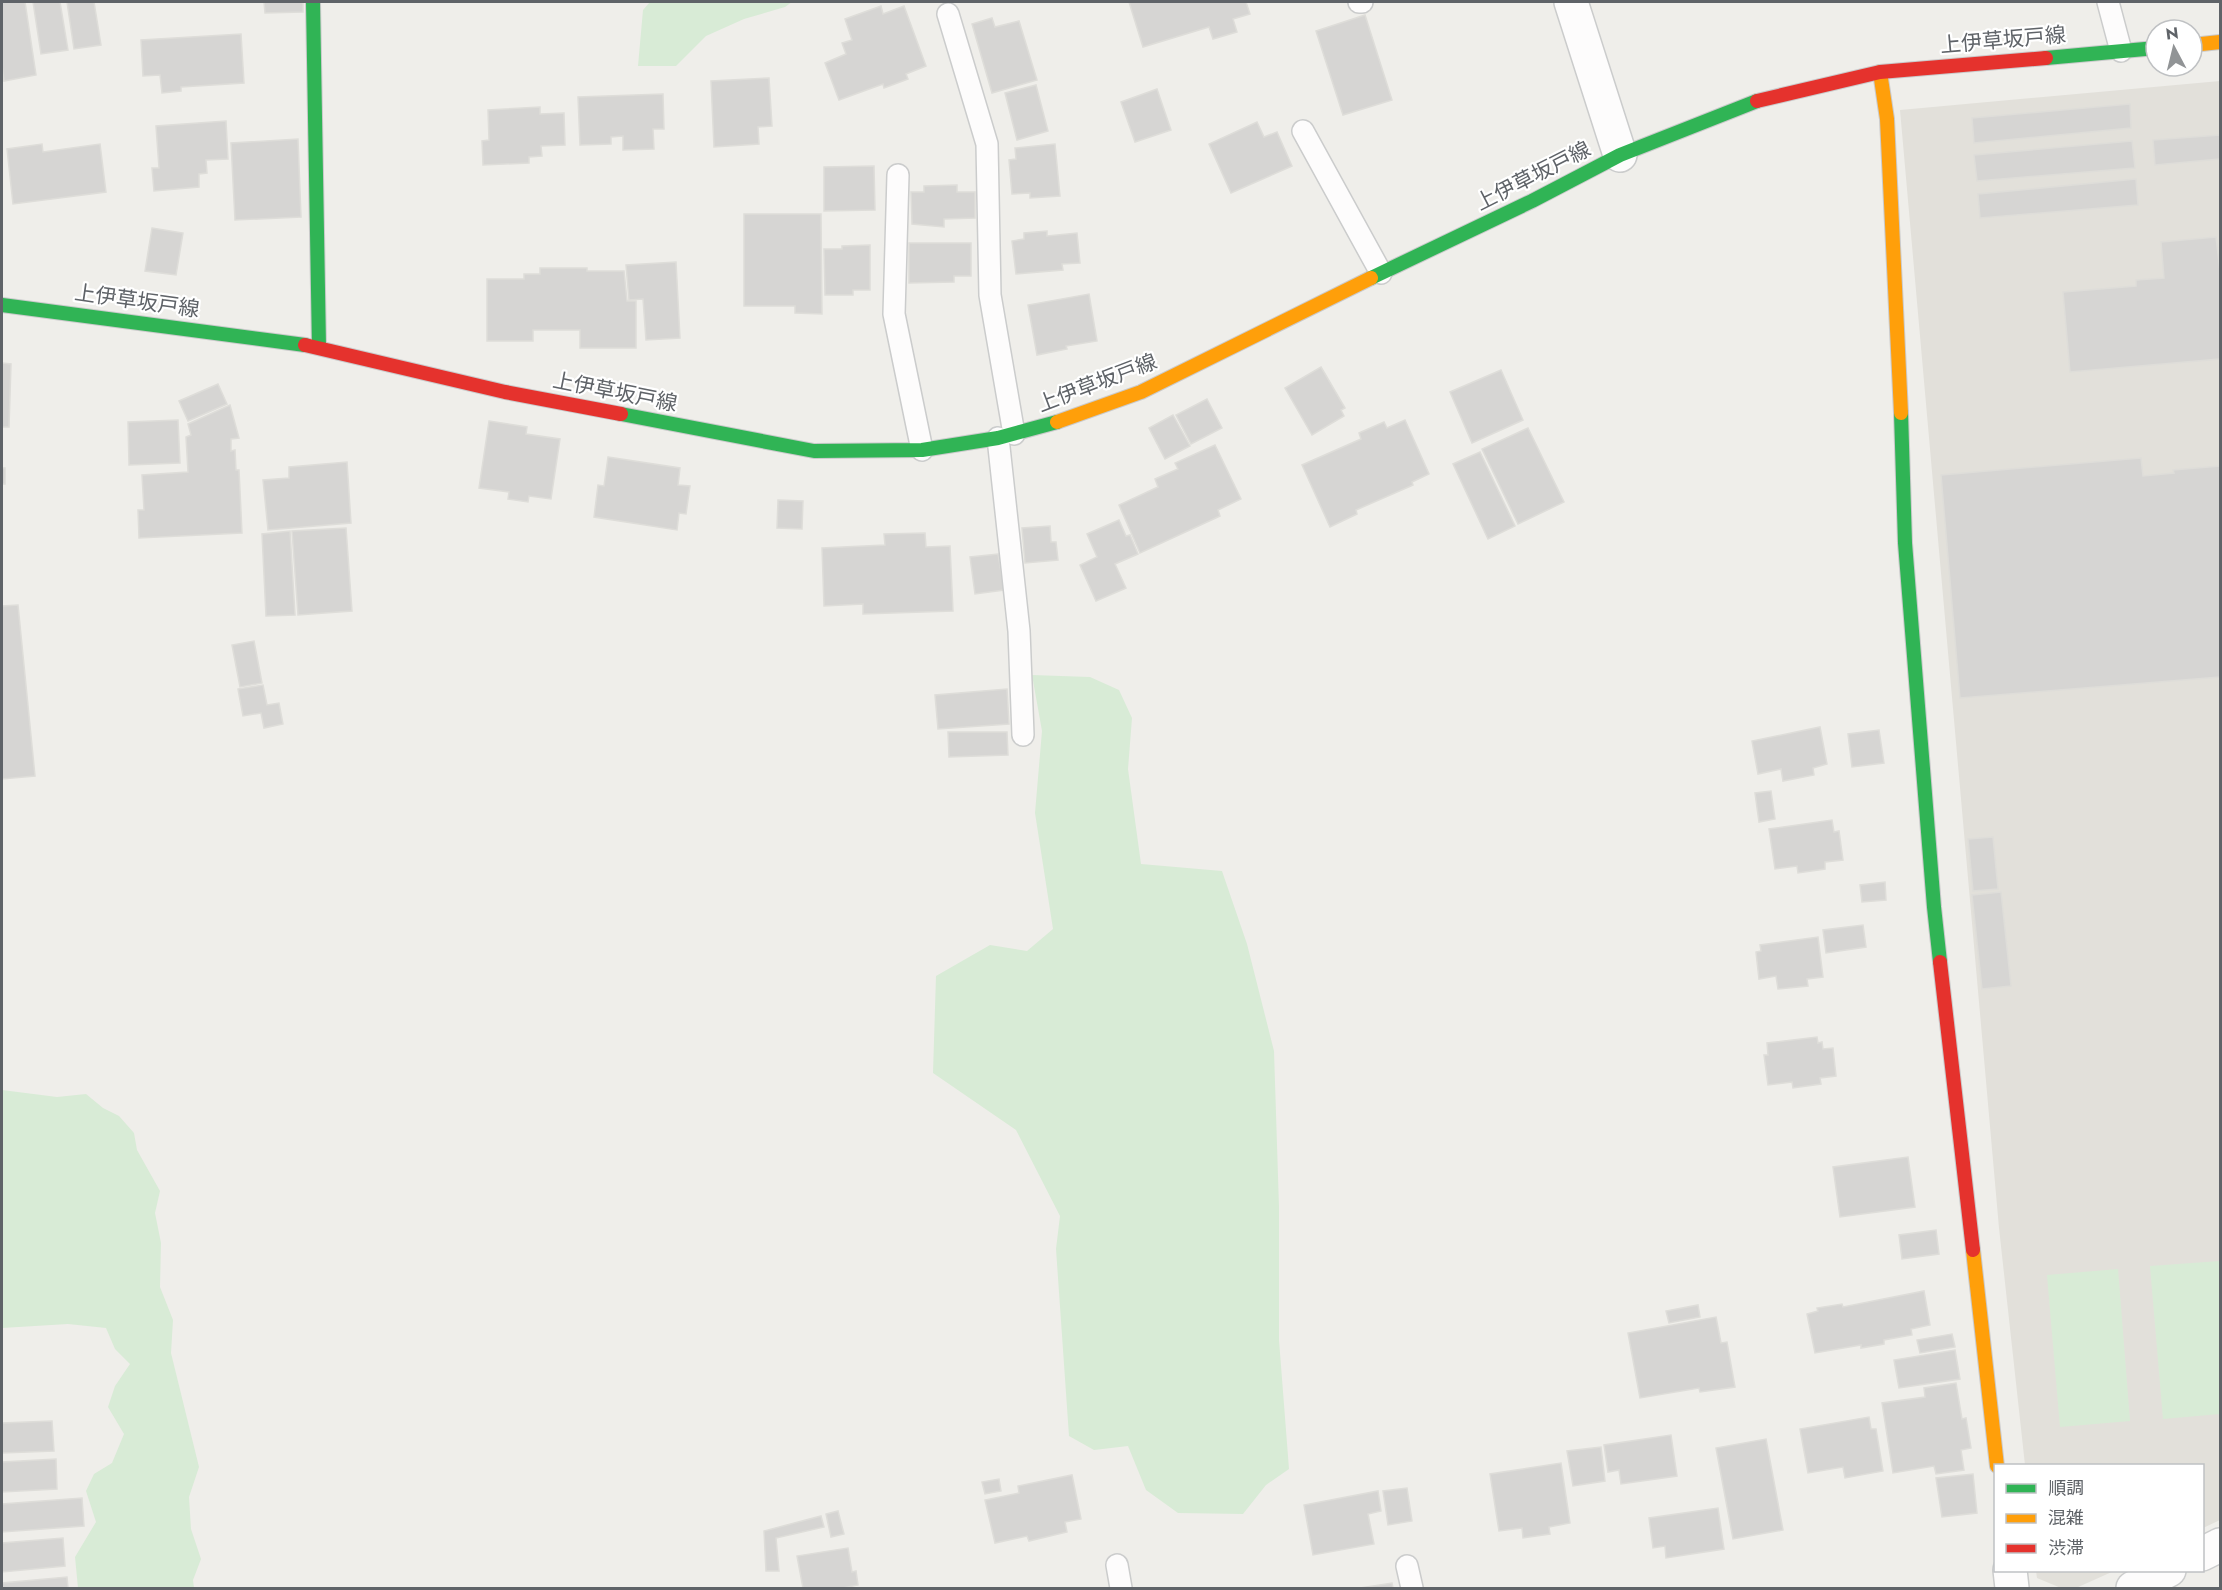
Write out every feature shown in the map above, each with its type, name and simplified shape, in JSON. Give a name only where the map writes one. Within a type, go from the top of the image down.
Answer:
[{"type":"main road","points":[[313,2],[319,347]]},
{"type":"main road","points":[[2204,44],[2220,42]]},
{"type":"main road","name":"上伊草坂戸線","points":[[2,305],[319,347],[505,392],[814,451],[922,450],[1006,436],[1055,423],[1141,392],[1532,201],[1620,155],[1764,98],[1880,72],[2144,49]]},
{"type":"main road","points":[[1880,72],[1887,119],[1899,341],[1905,543],[1932,884],[1997,1464]]},
{"type":"street","points":[[1571,2],[1620,155]]},
{"type":"street","points":[[2204,1553],[2220,1545]]},
{"type":"street","points":[[2010,1572],[2012,1588]]},
{"type":"street","points":[[2133,1588],[2165,1572]]},
{"type":"lane","points":[[2108,2],[2121,51]]},
{"type":"lane","points":[[948,14],[987,144],[990,295],[1006,436],[1019,631],[1023,735]]},
{"type":"lane","points":[[1303,130],[1381,273]]},
{"type":"lane","points":[[898,175],[894,314],[922,450]]},
{"type":"lane","points":[[1117,1565],[1121,1588]]},
{"type":"lane","points":[[1407,1566],[1412,1588]]},
{"type":"shaded area","points":[[2220,81],[2220,1520],[2204,1528],[2204,1464],[2025,1464],[1999,1228],[1900,110]]},
{"type":"shaded area","points":[[2036,1572],[2112,1572],[2076,1588],[2061,1588],[2037,1578]]},
{"type":"green space","points":[[650,2],[792,2],[785,7],[744,19],[706,36],[676,66],[638,66],[643,10]]},
{"type":"green space","points":[[1032,675],[1090,677],[1119,690],[1132,718],[1128,769],[1141,864],[1222,871],[1247,944],[1274,1051],[1279,1207],[1279,1340],[1289,1469],[1266,1485],[1243,1514],[1178,1513],[1146,1490],[1128,1446],[1094,1450],[1069,1436],[1056,1249],[1060,1216],[1016,1130],[933,1073],[936,976],[990,945],[1027,951],[1053,929],[1035,813],[1042,731]]},
{"type":"green space","points":[[2,1090],[57,1097],[86,1094],[103,1108],[119,1116],[134,1133],[137,1150],[160,1191],[155,1213],[161,1243],[160,1287],[173,1320],[171,1353],[199,1467],[189,1497],[191,1529],[201,1559],[193,1580],[194,1588],[78,1588],[75,1557],[96,1522],[86,1491],[94,1474],[112,1463],[124,1434],[108,1407],[115,1386],[130,1364],[115,1349],[106,1328],[68,1324],[2,1328]]},
{"type":"green space","points":[[2220,1261],[2220,1414],[2163,1419],[2150,1266]]},
{"type":"green space","points":[[2118,1269],[2130,1421],[2060,1427],[2047,1275]]},
{"type":"building","points":[[2,2],[25,2],[36,75],[4,81]]},
{"type":"building","points":[[33,2],[60,2],[68,50],[41,54]]},
{"type":"building","points":[[67,2],[94,2],[101,45],[74,49]]},
{"type":"building","points":[[264,2],[303,2],[303,12],[265,13]]},
{"type":"building","points":[[1129,2],[1246,2],[1250,14],[1233,19],[1237,32],[1213,39],[1209,27],[1143,47]]},
{"type":"building","points":[[881,6],[883,14],[904,6],[926,66],[906,74],[908,79],[884,88],[883,84],[839,100],[825,63],[846,54],[842,43],[852,40],[845,19]]},
{"type":"building","points":[[1365,15],[1392,100],[1343,115],[1316,31]]},
{"type":"building","points":[[992,18],[995,27],[1019,21],[1037,80],[992,93],[972,24]]},
{"type":"building","points":[[241,34],[244,83],[181,87],[181,91],[162,93],[160,75],[143,76],[141,40]]},
{"type":"building","points":[[769,78],[772,126],[758,127],[759,144],[714,147],[711,81]]},
{"type":"building","points":[[1036,85],[1048,131],[1017,140],[1005,93]]},
{"type":"building","points":[[1157,89],[1171,130],[1135,142],[1121,102]]},
{"type":"building","points":[[663,94],[664,129],[653,129],[654,149],[623,150],[623,136],[611,137],[611,144],[580,145],[578,97]]},
{"type":"building","points":[[2130,104],[2131,128],[1974,143],[1972,118]]},
{"type":"building","points":[[540,107],[540,114],[564,113],[565,145],[541,146],[542,156],[529,157],[529,163],[483,165],[482,141],[489,140],[488,110]]},
{"type":"building","points":[[226,121],[228,159],[206,160],[207,173],[199,174],[199,187],[154,191],[152,168],[159,168],[156,126]]},
{"type":"building","points":[[1257,122],[1264,137],[1277,132],[1292,166],[1231,193],[1209,144]]},
{"type":"building","points":[[2220,135],[2220,159],[2155,165],[2153,140]]},
{"type":"building","points":[[298,139],[301,217],[235,220],[231,143]]},
{"type":"building","points":[[2132,141],[2135,168],[1977,181],[1974,155]]},
{"type":"building","points":[[42,144],[43,152],[100,144],[106,192],[13,204],[7,149]]},
{"type":"building","points":[[1055,144],[1060,196],[1030,198],[1030,193],[1012,194],[1009,160],[1016,159],[1015,148]]},
{"type":"building","points":[[874,166],[875,210],[824,211],[824,167]]},
{"type":"building","points":[[2136,179],[2138,205],[1980,218],[1978,194]]},
{"type":"building","points":[[957,185],[957,192],[975,192],[975,218],[944,219],[944,227],[912,224],[911,192],[924,192],[924,186]]},
{"type":"building","points":[[744,214],[821,214],[822,314],[795,313],[795,306],[744,306]]},
{"type":"building","points":[[152,228],[183,233],[176,275],[145,271]]},
{"type":"building","points":[[1047,231],[1047,236],[1077,233],[1080,263],[1062,264],[1063,270],[1016,274],[1012,241],[1024,239],[1024,233]]},
{"type":"building","points":[[2216,237],[2220,271],[2220,359],[2070,372],[2063,292],[2136,286],[2136,280],[2164,278],[2161,242]]},
{"type":"building","points":[[909,243],[971,243],[971,276],[954,276],[954,282],[909,283]]},
{"type":"building","points":[[870,245],[870,290],[853,290],[853,295],[825,295],[824,249]]},
{"type":"building","points":[[676,262],[680,338],[646,340],[643,299],[629,300],[626,265]]},
{"type":"building","points":[[540,268],[624,271],[627,301],[636,301],[636,348],[580,348],[580,330],[533,330],[533,341],[487,341],[487,279],[524,279],[524,274],[540,274]]},
{"type":"building","points":[[1089,294],[1097,341],[1066,346],[1067,349],[1037,355],[1028,305]]},
{"type":"building","points":[[2,363],[11,364],[9,427],[2,427]]},
{"type":"building","points":[[1321,367],[1345,408],[1341,410],[1344,416],[1312,435],[1285,388]]},
{"type":"building","points":[[1501,370],[1523,420],[1472,443],[1450,392]]},
{"type":"building","points":[[218,384],[227,404],[188,421],[179,401]]},
{"type":"building","points":[[1207,399],[1222,428],[1191,444],[1176,415]]},
{"type":"building","points":[[230,405],[239,438],[231,439],[231,451],[235,450],[236,470],[239,470],[242,533],[139,538],[138,510],[144,510],[142,475],[188,472],[186,437],[191,435],[188,424]]},
{"type":"building","points":[[1173,415],[1190,446],[1165,459],[1149,428]]},
{"type":"building","points":[[178,420],[180,463],[129,465],[128,422]]},
{"type":"building","points":[[1405,420],[1429,474],[1412,482],[1413,485],[1356,510],[1357,514],[1330,527],[1302,465],[1361,439],[1359,433],[1384,422],[1387,428]]},
{"type":"building","points":[[489,421],[527,427],[526,434],[560,439],[551,499],[529,496],[528,502],[508,499],[509,492],[479,488]]},
{"type":"building","points":[[1528,428],[1564,502],[1518,524],[1482,449]]},
{"type":"building","points":[[1215,445],[1241,499],[1218,510],[1220,516],[1140,553],[1119,505],[1158,487],[1155,479],[1178,469],[1175,463]]},
{"type":"building","points":[[1480,452],[1515,526],[1488,539],[1453,464]]},
{"type":"building","points":[[608,457],[680,468],[678,485],[690,486],[686,514],[679,513],[677,530],[594,517],[598,485],[604,486]]},
{"type":"building","points":[[2141,458],[2143,476],[2174,473],[2173,470],[2220,466],[2220,677],[1960,698],[1941,475]]},
{"type":"building","points":[[347,462],[351,523],[268,530],[263,480],[289,478],[289,467]]},
{"type":"building","points":[[2,468],[5,468],[5,484],[2,484]]},
{"type":"building","points":[[778,500],[803,501],[802,529],[777,528]]},
{"type":"building","points":[[1119,520],[1126,536],[1130,535],[1138,554],[1115,564],[1126,588],[1096,601],[1080,565],[1097,557],[1087,534]]},
{"type":"building","points":[[1050,526],[1051,542],[1056,542],[1058,560],[1025,563],[1022,528]]},
{"type":"building","points":[[346,528],[352,611],[298,615],[292,531]]},
{"type":"building","points":[[290,531],[295,615],[266,616],[262,534]]},
{"type":"building","points":[[925,533],[926,547],[950,546],[953,611],[863,614],[863,604],[824,606],[822,548],[885,545],[884,534]]},
{"type":"building","points":[[998,554],[1004,590],[975,594],[970,557]]},
{"type":"building","points":[[18,605],[35,776],[2,779],[2,606]]},
{"type":"building","points":[[254,641],[262,683],[240,687],[232,645]]},
{"type":"building","points":[[263,685],[267,705],[279,703],[283,724],[264,728],[261,713],[243,716],[238,689]]},
{"type":"building","points":[[1007,689],[1009,724],[938,729],[935,695]]},
{"type":"building","points":[[1820,727],[1827,764],[1813,768],[1814,775],[1783,781],[1781,769],[1758,774],[1752,741]]},
{"type":"building","points":[[1879,730],[1884,763],[1852,767],[1848,734]]},
{"type":"building","points":[[948,732],[1007,732],[1008,755],[949,757]]},
{"type":"building","points":[[1771,791],[1775,819],[1759,822],[1755,793]]},
{"type":"building","points":[[1832,820],[1834,832],[1839,831],[1843,860],[1825,862],[1825,869],[1798,873],[1797,866],[1775,869],[1769,829]]},
{"type":"building","points":[[1993,837],[1998,889],[1973,891],[1968,839]]},
{"type":"building","points":[[1885,882],[1886,900],[1862,902],[1860,885]]},
{"type":"building","points":[[2001,892],[2011,986],[1982,989],[1972,895]]},
{"type":"building","points":[[1863,925],[1866,947],[1826,953],[1823,930]]},
{"type":"building","points":[[1818,937],[1823,977],[1807,979],[1808,986],[1778,989],[1776,976],[1759,979],[1756,952],[1761,951],[1760,945]]},
{"type":"building","points":[[1817,1037],[1818,1043],[1822,1042],[1823,1049],[1833,1048],[1836,1076],[1820,1078],[1821,1084],[1793,1088],[1792,1082],[1768,1085],[1764,1055],[1768,1055],[1767,1043]]},
{"type":"building","points":[[1908,1157],[1915,1207],[1840,1217],[1833,1167]]},
{"type":"building","points":[[1936,1230],[1939,1254],[1902,1259],[1899,1235]]},
{"type":"building","points":[[1924,1291],[1930,1325],[1911,1329],[1912,1335],[1884,1340],[1884,1344],[1861,1348],[1861,1345],[1815,1353],[1807,1314],[1818,1311],[1817,1308],[1842,1304],[1843,1307]]},
{"type":"building","points":[[1698,1305],[1700,1317],[1669,1323],[1666,1311]]},
{"type":"building","points":[[1716,1317],[1721,1343],[1727,1342],[1735,1387],[1700,1392],[1699,1388],[1640,1398],[1628,1333]]},
{"type":"building","points":[[1952,1334],[1955,1347],[1920,1353],[1917,1340]]},
{"type":"building","points":[[1955,1350],[1960,1379],[1899,1388],[1894,1360]]},
{"type":"building","points":[[1956,1383],[1962,1419],[1966,1418],[1971,1448],[1961,1450],[1964,1470],[1936,1474],[1934,1466],[1893,1473],[1882,1403],[1925,1397],[1924,1388]]},
{"type":"building","points":[[1869,1417],[1871,1429],[1876,1429],[1883,1471],[1845,1478],[1843,1467],[1808,1473],[1800,1429]]},
{"type":"building","points":[[52,1421],[54,1451],[2,1453],[2,1423]]},
{"type":"building","points":[[1671,1435],[1677,1476],[1621,1484],[1619,1470],[1608,1472],[1604,1445]]},
{"type":"building","points":[[1766,1439],[1783,1530],[1733,1539],[1716,1448]]},
{"type":"building","points":[[1601,1447],[1605,1481],[1573,1486],[1567,1451]]},
{"type":"building","points":[[56,1459],[57,1489],[2,1492],[2,1462]]},
{"type":"building","points":[[1561,1463],[1570,1523],[1549,1527],[1550,1534],[1523,1538],[1522,1528],[1499,1531],[1490,1474]]},
{"type":"building","points":[[1973,1474],[1977,1513],[1942,1517],[1936,1478]]},
{"type":"building","points":[[1072,1475],[1081,1519],[1065,1522],[1067,1532],[1029,1541],[1027,1536],[995,1543],[985,1500],[1019,1493],[1018,1486]]},
{"type":"building","points":[[999,1479],[1001,1491],[985,1494],[982,1482]]},
{"type":"building","points":[[1407,1488],[1412,1521],[1388,1525],[1383,1491]]},
{"type":"building","points":[[1378,1491],[1381,1511],[1368,1514],[1374,1544],[1313,1555],[1304,1505]]},
{"type":"building","points":[[82,1498],[84,1526],[2,1532],[2,1504]]},
{"type":"building","points":[[1718,1508],[1724,1549],[1666,1558],[1665,1546],[1653,1548],[1649,1518]]},
{"type":"building","points":[[838,1511],[844,1534],[831,1537],[826,1514]]},
{"type":"building","points":[[821,1516],[824,1527],[776,1538],[779,1571],[766,1571],[764,1531]]},
{"type":"building","points":[[63,1538],[65,1566],[2,1572],[2,1543]]},
{"type":"building","points":[[848,1548],[852,1572],[856,1571],[858,1585],[843,1588],[803,1588],[797,1556]]},
{"type":"building","points":[[67,1577],[68,1588],[2,1588],[2,1583]]},
{"type":"building","points":[[1392,1583],[1393,1588],[1360,1588]]},
{"type":"traffic: fast","points":[[313,2],[319,347]]},
{"type":"traffic: fast","points":[[2046,58],[2144,49]]},
{"type":"traffic: fast","points":[[1371,278],[1532,201],[1620,155],[1757,101]]},
{"type":"traffic: fast","points":[[2,305],[305,345]]},
{"type":"traffic: fast","points":[[1901,413],[1905,543],[1940,962]]},
{"type":"traffic: fast","points":[[621,414],[814,451],[922,450],[998,438],[1057,422]]},
{"type":"traffic: slow","points":[[2204,44],[2220,42]]},
{"type":"traffic: slow","points":[[1880,72],[1887,119],[1901,413]]},
{"type":"traffic: slow","points":[[1057,422],[1141,392],[1371,278]]},
{"type":"traffic: slow","points":[[1973,1250],[1997,1464]]},
{"type":"traffic: jam","points":[[1757,101],[1880,72],[2046,58]]},
{"type":"traffic: jam","points":[[305,345],[505,392],[621,414]]},
{"type":"traffic: jam","points":[[1940,962],[1973,1250]]}]
